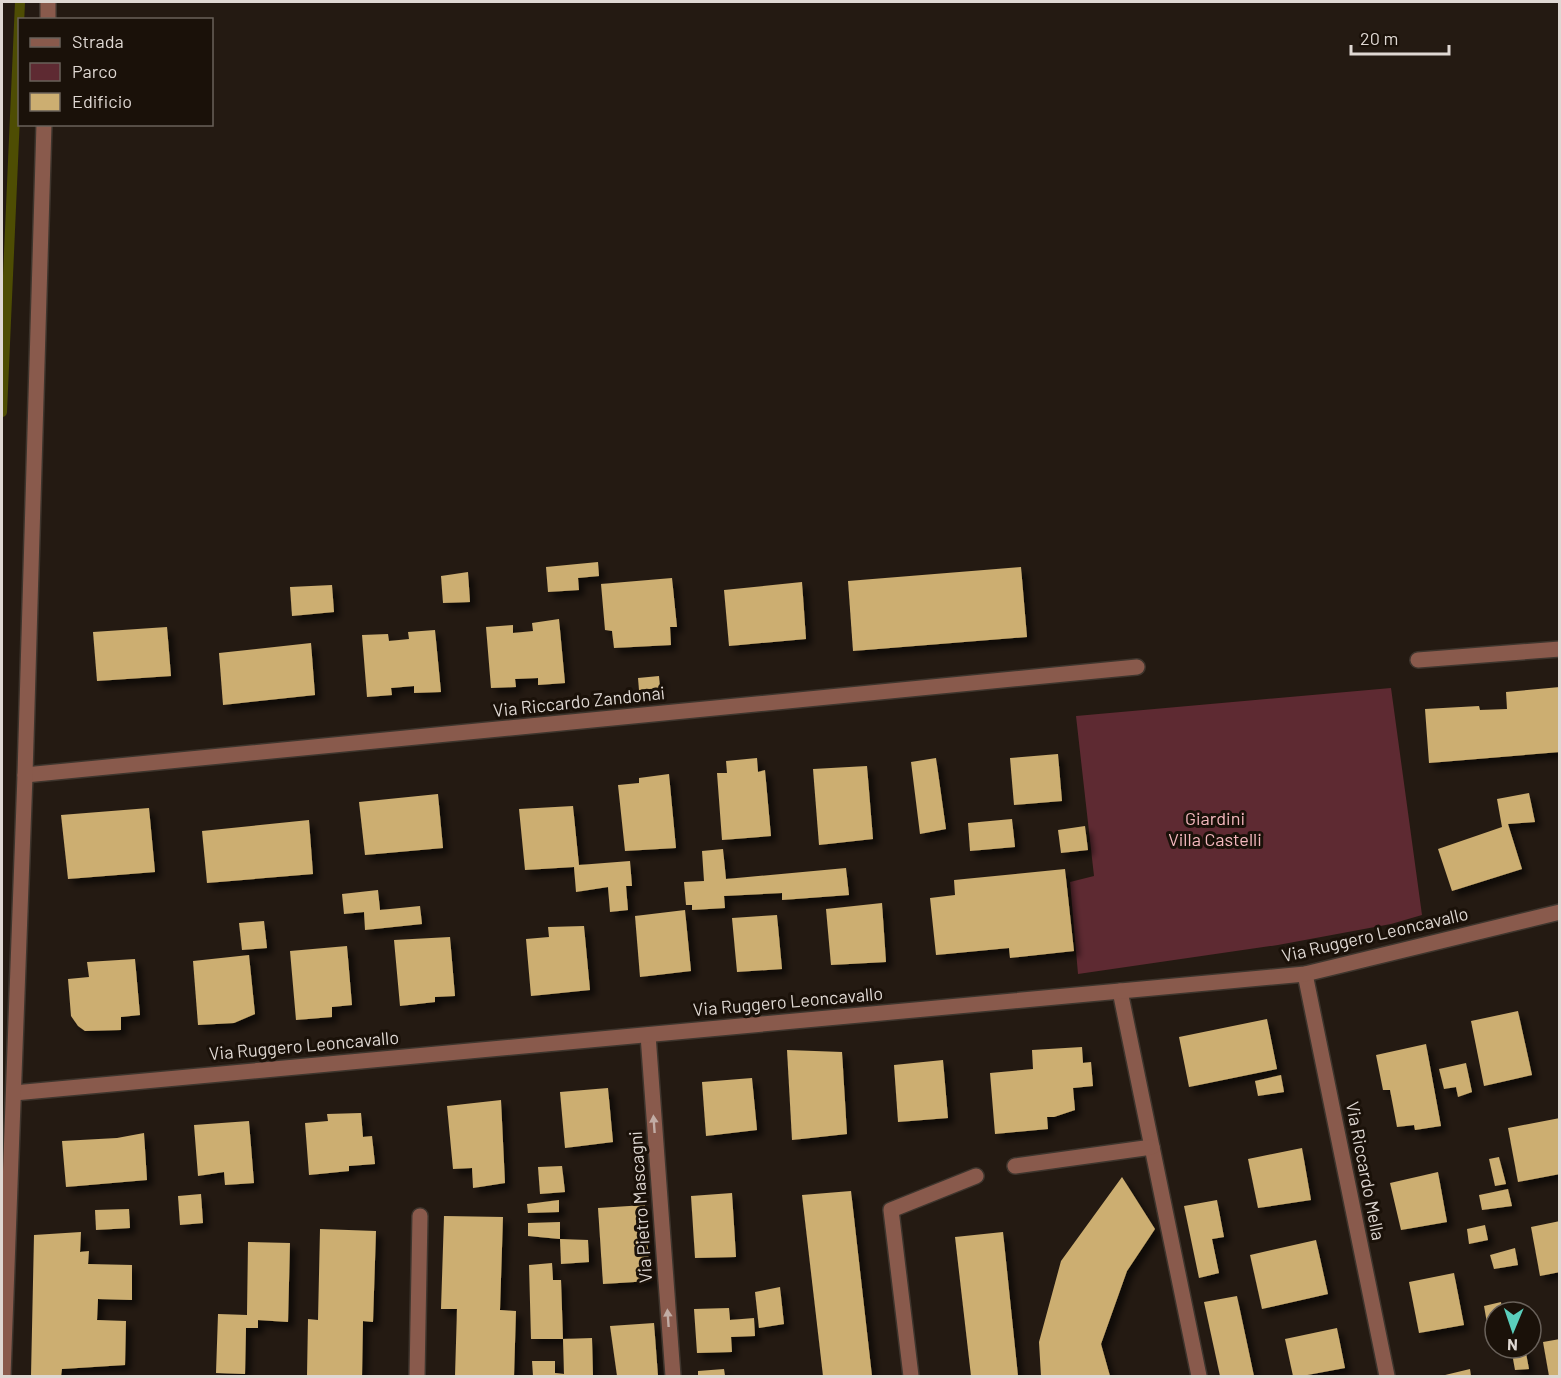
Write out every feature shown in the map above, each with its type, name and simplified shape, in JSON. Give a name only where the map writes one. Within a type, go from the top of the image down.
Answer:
[{"type":"street","points":[[48,2],[48,18]]},
{"type":"street","points":[[3,1377],[4,1270],[14,1093],[44,126]]},
{"type":"street","points":[[1418,660],[1560,649]]},
{"type":"street","name":"Via Riccardo Zandonai","points":[[25,775],[1137,667]]},
{"type":"street","name":"Via Ruggero Leoncavallo","points":[[14,1093],[1305,974],[1560,912]]},
{"type":"street","name":"Via Riccardo Mella","points":[[1305,974],[1387,1377]]},
{"type":"street","points":[[1120,991],[1199,1377]]},
{"type":"street","name":"Via Pietro Mascagni","points":[[648,1035],[673,1377]]},
{"type":"street","points":[[1015,1166],[1152,1147]]},
{"type":"street","points":[[911,1377],[891,1210],[976,1176]]},
{"type":"street","points":[[417,1377],[420,1216]]},
{"type":"green space","name":"Giardini Villa Castelli","points":[[1391,688],[1422,915],[1391,924],[1278,945],[1078,974],[1070,882],[1094,876],[1076,716]]},
{"type":"building","points":[[598,562],[599,576],[578,578],[579,590],[548,592],[546,567]]},
{"type":"building","points":[[1021,567],[1027,637],[853,651],[848,581]]},
{"type":"building","points":[[468,572],[470,602],[443,603],[441,576]]},
{"type":"building","points":[[672,578],[677,627],[670,627],[671,645],[614,648],[612,631],[605,630],[601,584]]},
{"type":"building","points":[[802,582],[806,639],[729,646],[724,590]]},
{"type":"building","points":[[332,585],[334,612],[292,616],[290,587]]},
{"type":"building","points":[[559,619],[565,683],[538,685],[538,678],[515,679],[516,687],[491,688],[486,627],[513,625],[513,633],[533,631],[532,623]]},
{"type":"building","points":[[167,627],[171,676],[97,681],[93,632]]},
{"type":"building","points":[[435,630],[441,692],[414,693],[414,686],[391,688],[392,695],[367,697],[362,635],[388,634],[389,641],[409,639],[408,632]]},
{"type":"building","points":[[311,643],[315,695],[223,705],[219,653]]},
{"type":"building","points":[[659,676],[660,688],[639,690],[638,678]]},
{"type":"building","points":[[1560,687],[1560,752],[1429,763],[1425,709],[1479,706],[1480,710],[1507,709],[1506,692]]},
{"type":"building","points":[[1058,754],[1062,801],[1014,805],[1010,758]]},
{"type":"building","points":[[757,758],[758,772],[765,770],[771,836],[722,840],[717,773],[727,773],[726,761]]},
{"type":"building","points":[[936,758],[946,829],[920,834],[911,762]]},
{"type":"building","points":[[867,766],[873,839],[819,845],[813,769]]},
{"type":"building","points":[[669,774],[676,848],[625,851],[618,785],[639,783],[639,778]]},
{"type":"building","points":[[1529,793],[1535,822],[1508,824],[1522,869],[1452,891],[1438,849],[1502,827],[1497,799]]},
{"type":"building","points":[[438,794],[443,848],[365,855],[359,802]]},
{"type":"building","points":[[573,806],[579,865],[630,861],[632,886],[626,886],[628,910],[610,912],[608,887],[576,892],[574,867],[525,870],[519,809]]},
{"type":"building","points":[[149,808],[155,872],[68,879],[61,815]]},
{"type":"building","points":[[1012,819],[1015,847],[970,851],[968,823]]},
{"type":"building","points":[[309,820],[313,874],[207,883],[202,831]]},
{"type":"building","points":[[1085,826],[1088,850],[1061,853],[1058,830]]},
{"type":"building","points":[[723,849],[726,879],[846,868],[849,895],[782,900],[782,893],[724,896],[725,908],[692,910],[692,905],[686,905],[684,882],[704,881],[702,851]]},
{"type":"building","points":[[1065,869],[1074,951],[1010,958],[1009,948],[936,955],[930,898],[955,895],[954,880]]},
{"type":"building","points":[[378,890],[380,910],[420,906],[422,924],[365,930],[364,912],[344,914],[342,894]]},
{"type":"building","points":[[882,903],[886,962],[831,965],[826,909]]},
{"type":"building","points":[[685,910],[691,971],[640,977],[635,916]]},
{"type":"building","points":[[777,915],[782,969],[737,972],[732,918]]},
{"type":"building","points":[[264,921],[267,948],[242,950],[239,923]]},
{"type":"building","points":[[584,926],[590,990],[531,996],[526,939],[549,937],[548,927]]},
{"type":"building","points":[[450,937],[455,996],[435,997],[435,1002],[400,1006],[394,940]]},
{"type":"building","points":[[347,946],[352,1005],[332,1007],[332,1017],[296,1020],[290,951]]},
{"type":"building","points":[[249,955],[255,1014],[234,1023],[198,1025],[193,961]]},
{"type":"building","points":[[135,959],[140,1015],[121,1017],[121,1030],[85,1031],[78,1026],[71,1016],[68,979],[89,977],[87,962]]},
{"type":"building","points":[[1518,1011],[1532,1075],[1484,1086],[1471,1021]]},
{"type":"building","points":[[1267,1019],[1277,1069],[1189,1087],[1179,1037]]},
{"type":"building","points":[[1426,1044],[1441,1126],[1415,1130],[1414,1125],[1397,1127],[1390,1090],[1383,1090],[1376,1055]]},
{"type":"building","points":[[1082,1047],[1083,1063],[1091,1062],[1093,1086],[1073,1088],[1075,1110],[1047,1117],[1048,1129],[995,1134],[990,1073],[1033,1069],[1032,1050]]},
{"type":"building","points":[[787,1050],[842,1052],[847,1134],[792,1140]]},
{"type":"building","points":[[943,1060],[948,1118],[898,1122],[894,1065]]},
{"type":"building","points":[[1466,1063],[1472,1092],[1458,1097],[1456,1087],[1444,1089],[1439,1069]]},
{"type":"building","points":[[1281,1075],[1284,1092],[1258,1096],[1255,1081]]},
{"type":"building","points":[[752,1078],[757,1130],[706,1136],[702,1082]]},
{"type":"building","points":[[608,1088],[613,1142],[565,1148],[560,1092]]},
{"type":"building","points":[[501,1100],[505,1183],[473,1188],[472,1168],[453,1169],[447,1106]]},
{"type":"building","points":[[361,1113],[363,1137],[372,1136],[375,1164],[349,1166],[349,1171],[309,1175],[305,1123],[328,1121],[327,1114]]},
{"type":"building","points":[[1560,1118],[1560,1174],[1518,1182],[1508,1128]]},
{"type":"building","points":[[249,1121],[254,1183],[225,1185],[224,1172],[198,1176],[194,1125]]},
{"type":"building","points":[[144,1133],[147,1180],[66,1187],[62,1141],[117,1138]]},
{"type":"building","points":[[1302,1148],[1311,1200],[1258,1208],[1248,1159]]},
{"type":"building","points":[[1499,1157],[1506,1184],[1495,1186],[1489,1159]]},
{"type":"building","points":[[562,1166],[565,1192],[540,1194],[538,1167]]},
{"type":"building","points":[[1438,1172],[1447,1222],[1401,1230],[1390,1183]]},
{"type":"building","points":[[1122,1177],[1155,1229],[1127,1271],[1101,1344],[1110,1376],[1041,1376],[1039,1342],[1061,1261]]},
{"type":"building","points":[[1508,1189],[1512,1206],[1482,1210],[1479,1195]]},
{"type":"building","points":[[851,1191],[872,1376],[823,1376],[802,1195]]},
{"type":"building","points":[[732,1193],[736,1257],[695,1258],[691,1196]]},
{"type":"building","points":[[201,1194],[203,1223],[180,1225],[178,1196]]},
{"type":"building","points":[[559,1200],[559,1212],[528,1213],[527,1204]]},
{"type":"building","points":[[1217,1200],[1224,1237],[1212,1239],[1219,1273],[1199,1278],[1184,1206]]},
{"type":"building","points":[[645,1205],[650,1281],[603,1284],[598,1208]]},
{"type":"building","points":[[129,1209],[130,1228],[96,1230],[95,1210]]},
{"type":"building","points":[[444,1216],[503,1217],[500,1310],[516,1311],[514,1376],[455,1376],[457,1309],[441,1309]]},
{"type":"building","points":[[1560,1221],[1560,1272],[1540,1276],[1531,1227]]},
{"type":"building","points":[[560,1222],[560,1239],[528,1236],[528,1223]]},
{"type":"building","points":[[1485,1225],[1488,1240],[1469,1244],[1467,1229]]},
{"type":"building","points":[[320,1229],[376,1231],[373,1322],[363,1321],[362,1376],[307,1376],[308,1319],[318,1320]]},
{"type":"building","points":[[81,1232],[80,1252],[89,1251],[88,1264],[132,1265],[132,1300],[98,1299],[97,1320],[126,1321],[125,1365],[62,1369],[61,1376],[31,1376],[34,1235]]},
{"type":"building","points":[[1003,1232],[1018,1376],[971,1376],[955,1237]]},
{"type":"building","points":[[560,1239],[588,1240],[589,1262],[561,1264]]},
{"type":"building","points":[[1316,1240],[1328,1294],[1262,1309],[1250,1255]]},
{"type":"building","points":[[248,1242],[290,1243],[288,1322],[258,1320],[258,1328],[246,1328],[245,1374],[216,1373],[218,1314],[247,1315]]},
{"type":"building","points":[[1515,1248],[1518,1265],[1494,1269],[1490,1255]]},
{"type":"building","points":[[552,1263],[553,1280],[561,1280],[563,1339],[531,1339],[529,1265]]},
{"type":"building","points":[[1454,1273],[1464,1325],[1419,1333],[1409,1282]]},
{"type":"building","points":[[780,1287],[784,1324],[759,1328],[755,1292]]},
{"type":"building","points":[[1237,1296],[1254,1376],[1220,1376],[1204,1302]]},
{"type":"building","points":[[729,1308],[730,1320],[754,1318],[755,1336],[731,1337],[732,1352],[697,1353],[694,1309]]},
{"type":"building","points":[[654,1323],[658,1376],[617,1376],[610,1326]]},
{"type":"building","points":[[1337,1328],[1345,1368],[1293,1376],[1285,1339]]},
{"type":"building","points":[[592,1338],[593,1376],[533,1376],[532,1361],[555,1361],[555,1373],[564,1374],[563,1339]]},
{"type":"building","points":[[1560,1339],[1560,1376],[1549,1376],[1543,1342]]},
{"type":"building","points":[[1513,1360],[1527,1360],[1529,1369],[1515,1370]]},
{"type":"building","points":[[724,1369],[725,1376],[698,1376],[698,1371]]},
{"type":"building","points":[[1470,1369],[1471,1376],[1441,1376]]},
{"type":"waterway","points":[[19,18],[20,2]]},
{"type":"waterway","points":[[2,412],[18,48]]}]
